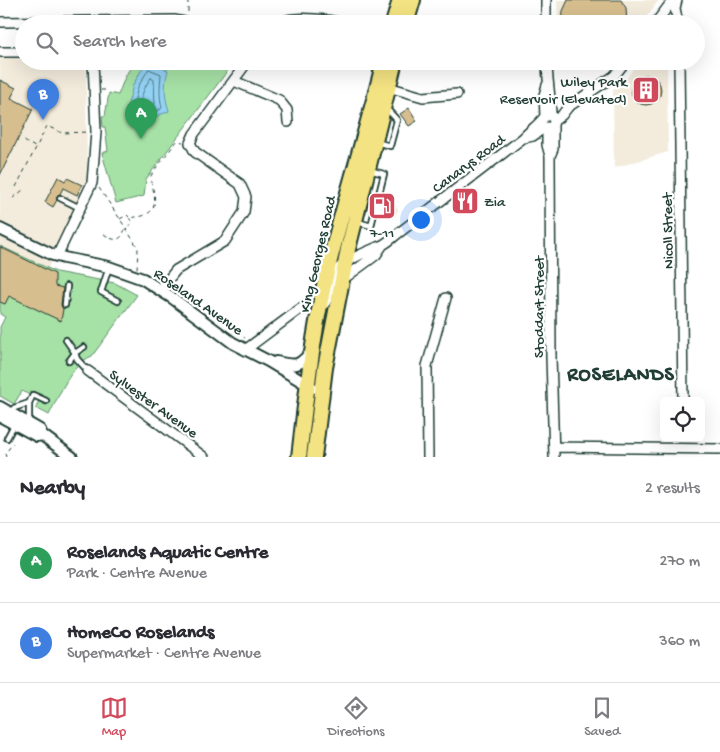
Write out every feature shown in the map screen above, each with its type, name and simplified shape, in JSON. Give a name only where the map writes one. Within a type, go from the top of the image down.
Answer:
[{"type":"highway","points":[[396,15],[400,0]]},
{"type":"highway","points":[[408,15],[412,0]]},
{"type":"highway","name":"King Georges Road","points":[[299,457],[320,309],[332,254],[382,70]]},
{"type":"highway","name":"King Georges Road","points":[[314,457],[325,368],[352,228],[393,70]]},
{"type":"street","points":[[546,0],[546,15]]},
{"type":"street","points":[[662,15],[673,0]]},
{"type":"street","points":[[676,15],[675,8],[677,0]]},
{"type":"street","points":[[0,22],[15,22]]},
{"type":"street","points":[[0,52],[15,52]]},
{"type":"street","points":[[57,256],[92,183],[96,132],[93,70]]},
{"type":"street","points":[[160,290],[176,270],[225,241],[244,212],[246,197],[240,184],[195,152],[190,143],[194,134],[242,70]]},
{"type":"street","name":"Stoddart Street","points":[[547,70],[551,100],[547,145],[550,156],[554,457]]},
{"type":"street","name":"Canarys Road","points":[[523,138],[536,134],[560,109],[568,108],[614,76],[619,70]]},
{"type":"street","name":"Nicoll Street","points":[[678,70],[683,397]]},
{"type":"street","points":[[234,81],[280,100],[287,110],[288,122]]},
{"type":"street","name":"Stoddart Street","points":[[548,85],[544,95],[553,149],[550,156]]},
{"type":"street","points":[[388,87],[423,97],[457,94]]},
{"type":"street","points":[[551,100],[557,106],[568,108]]},
{"type":"street","name":"Canarys Road","points":[[342,280],[376,255],[382,246],[523,138],[530,130],[549,121]]},
{"type":"street","name":"Stoddart Street","points":[[536,134],[547,145]]},
{"type":"street","points":[[352,228],[355,245],[364,250],[372,249]]},
{"type":"street","name":"Roseland Avenue","points":[[1,229],[57,256],[109,267],[143,280],[160,290],[225,338],[249,347],[322,394]]},
{"type":"street","name":"Canarys Road","points":[[345,263],[382,246]]},
{"type":"street","points":[[320,309],[330,297],[336,270],[345,263]]},
{"type":"street","points":[[428,457],[427,366],[446,298]]},
{"type":"street","points":[[249,347],[304,306]]},
{"type":"street","name":"Roseland Avenue","points":[[268,361],[290,365],[298,364],[313,350]]},
{"type":"street","name":"Sylvester Avenue","points":[[88,371],[204,457]]},
{"type":"street","points":[[0,407],[40,430],[42,435],[72,457]]},
{"type":"street","points":[[0,416],[37,436],[42,435]]},
{"type":"street","points":[[684,442],[684,448]]},
{"type":"street","points":[[554,447],[720,449]]},
{"type":"lane","points":[[60,198],[80,208]]},
{"type":"lane","points":[[109,267],[101,292],[118,301]]},
{"type":"lane","points":[[65,305],[67,286]]},
{"type":"lane","points":[[66,340],[76,353],[77,359],[88,371]]},
{"type":"lane","points":[[69,360],[84,348]]},
{"type":"lane","points":[[26,422],[29,417],[28,403],[33,394],[46,401]]},
{"type":"lane","points":[[11,413],[14,408],[28,403]]},
{"type":"lane","points":[[7,438],[15,424]]},
{"type":"path","points":[[188,0],[190,15]]},
{"type":"path","points":[[16,186],[47,126],[62,133],[88,132]]},
{"type":"path","points":[[24,141],[36,147]]},
{"type":"path","points":[[129,218],[146,215],[152,210],[155,202],[150,178],[153,172],[177,141],[190,143]]},
{"type":"path","points":[[99,188],[138,248],[137,269]]},
{"type":"path","points":[[13,198],[23,190]]},
{"type":"path","points":[[104,234],[116,240],[123,235],[126,228],[133,223],[127,215],[120,219]]},
{"type":"path","points":[[238,333],[249,347]]},
{"type":"path","points":[[6,457],[5,454],[14,443]]},
{"type":"shaded area","points":[[557,0],[659,0],[648,15],[558,15]]},
{"type":"shaded area","points":[[15,57],[15,70],[86,70],[87,182],[48,268],[0,246],[0,58]]},
{"type":"shaded area","points":[[632,70],[667,70],[668,152],[614,168],[613,90],[623,83]]},
{"type":"shaded area","name":"7-11","points":[[372,198],[388,202],[391,200],[398,209],[396,215],[393,215],[392,218],[368,212]]},
{"type":"green space","points":[[129,70],[228,70],[146,179],[144,196],[116,203],[102,153],[108,151],[102,116],[105,116],[109,93],[118,95]]},
{"type":"green space","points":[[0,246],[56,272],[115,283],[137,295],[92,356],[72,373],[49,415],[36,408],[39,400],[22,391],[14,404],[0,396],[0,327],[5,317],[0,314]]},
{"type":"water","points":[[141,70],[168,70],[165,90],[169,111],[148,120],[126,112],[133,85]]},
{"type":"building","points":[[568,0],[621,0],[626,8],[626,15],[563,15]]},
{"type":"building","name":"Wiley Park Reservoir (Elevated)","points":[[646,75],[652,76],[660,84],[660,96],[652,104],[646,105],[640,104],[632,96],[631,90],[632,84],[640,76]]},
{"type":"building","points":[[0,80],[16,88],[11,98],[33,109],[0,175]]},
{"type":"building","points":[[409,108],[417,121],[409,126],[400,114]]},
{"type":"building","points":[[58,177],[65,181],[67,178],[82,185],[77,195],[63,188],[57,196],[53,207],[45,202]]},
{"type":"building","points":[[0,247],[55,274],[55,286],[63,288],[61,321],[9,296],[5,304],[0,302]]},
{"type":"place","name":"Wiley Park Reservoir (Elevated)","points":[[646,90]]},
{"type":"place","name":"HomeCo Roselands","points":[[43,120]]},
{"type":"place","name":"Roselands Aquatic Centre","points":[[141,139]]},
{"type":"place","name":"Zia","points":[[465,201]]},
{"type":"place","name":"7-11","points":[[382,206]]},
{"type":"district","name":"ROSELANDS","points":[[621,373]]}]
